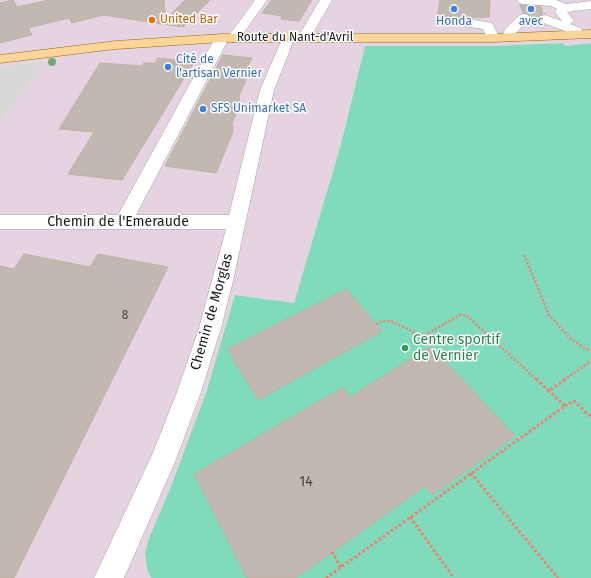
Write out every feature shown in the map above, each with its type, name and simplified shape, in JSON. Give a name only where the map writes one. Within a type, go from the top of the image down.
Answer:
[{"type":"main road","name":"Route du Nant-d'Avril","points":[[0,59],[116,45],[228,38],[296,37],[347,34],[509,38],[588,34]]},
{"type":"street","points":[[124,221],[228,38],[261,0]]},
{"type":"street","name":"Chemin de Morglas","points":[[109,578],[162,462],[189,392],[210,328],[237,222],[267,90],[296,37],[326,0]]},
{"type":"street","points":[[523,0],[554,3],[564,8],[591,5]]},
{"type":"street","points":[[556,21],[564,8]]},
{"type":"street","points":[[509,38],[510,32],[524,18]]},
{"type":"street","points":[[556,21],[583,20]]},
{"type":"street","points":[[556,21],[588,34]]},
{"type":"street","points":[[469,24],[488,26],[493,38]]},
{"type":"street","name":"Chemin de l'Emeraude","points":[[0,222],[237,222]]},
{"type":"path","points":[[524,255],[549,315],[569,338],[584,348],[591,350]]},
{"type":"path","points":[[376,324],[383,321],[391,321],[416,333],[425,335],[460,315],[466,315],[565,406]]},
{"type":"path","points":[[549,391],[591,361]]},
{"type":"path","points":[[326,578],[565,406],[574,401],[591,417]]},
{"type":"path","points":[[471,473],[558,578]]},
{"type":"path","points":[[410,517],[454,578]]},
{"type":"path","points":[[332,552],[341,567]]},
{"type":"shaded area","points":[[0,0],[591,0],[591,43],[565,46],[563,43],[494,46],[365,46],[341,144],[294,303],[235,295],[206,393],[170,489],[149,538],[145,553],[147,569],[151,578],[0,578],[0,124],[47,60],[3,66],[0,69]]},
{"type":"shaded area","points":[[47,60],[0,124],[0,69],[3,66]]},
{"type":"green space","name":"Centre sportif de Vernier","points":[[563,43],[565,46],[591,43],[591,578],[151,578],[147,569],[145,553],[149,538],[170,489],[206,393],[235,295],[294,303],[341,144],[365,46],[494,46]]},
{"type":"building","points":[[13,0],[17,7],[49,0],[164,0],[166,19],[185,0],[210,0],[183,27],[103,15],[72,23],[69,18],[28,28],[32,35],[0,43],[0,3]]},
{"type":"building","points":[[272,0],[312,0],[299,21],[281,19],[282,16],[262,13]]},
{"type":"building","points":[[440,0],[490,0],[489,17],[437,19]]},
{"type":"building","points":[[520,5],[541,7],[543,14],[540,15],[538,20],[542,24],[527,23],[531,17],[528,14],[523,13]]},
{"type":"building","points":[[223,55],[252,58],[245,73],[246,80],[239,96],[240,105],[232,123],[233,132],[216,173],[165,166]]},
{"type":"building","points":[[158,58],[194,62],[122,180],[68,174],[94,132],[59,129],[100,63],[142,66],[144,63],[155,63]]},
{"type":"building","points":[[24,254],[90,267],[98,254],[168,267],[14,578],[0,578],[0,266],[14,269]]},
{"type":"building","points":[[346,289],[382,331],[258,400],[227,349]]},
{"type":"building","points":[[431,346],[515,436],[432,495],[425,486],[296,578],[247,578],[194,474],[343,387],[350,397]]},
{"type":"tunnel","points":[[524,18],[545,19]]},
{"type":"place","name":"Honda","points":[[454,9]]},
{"type":"place","name":"avec","points":[[531,9]]},
{"type":"place","name":"United Bar","points":[[152,20]]},
{"type":"place","name":"Cité de l'artisan Vernier","points":[[168,67]]},
{"type":"place","name":"SFS Unimarket SA","points":[[203,109]]},
{"type":"place","name":"Centre sportif de Vernier","points":[[405,348]]}]
